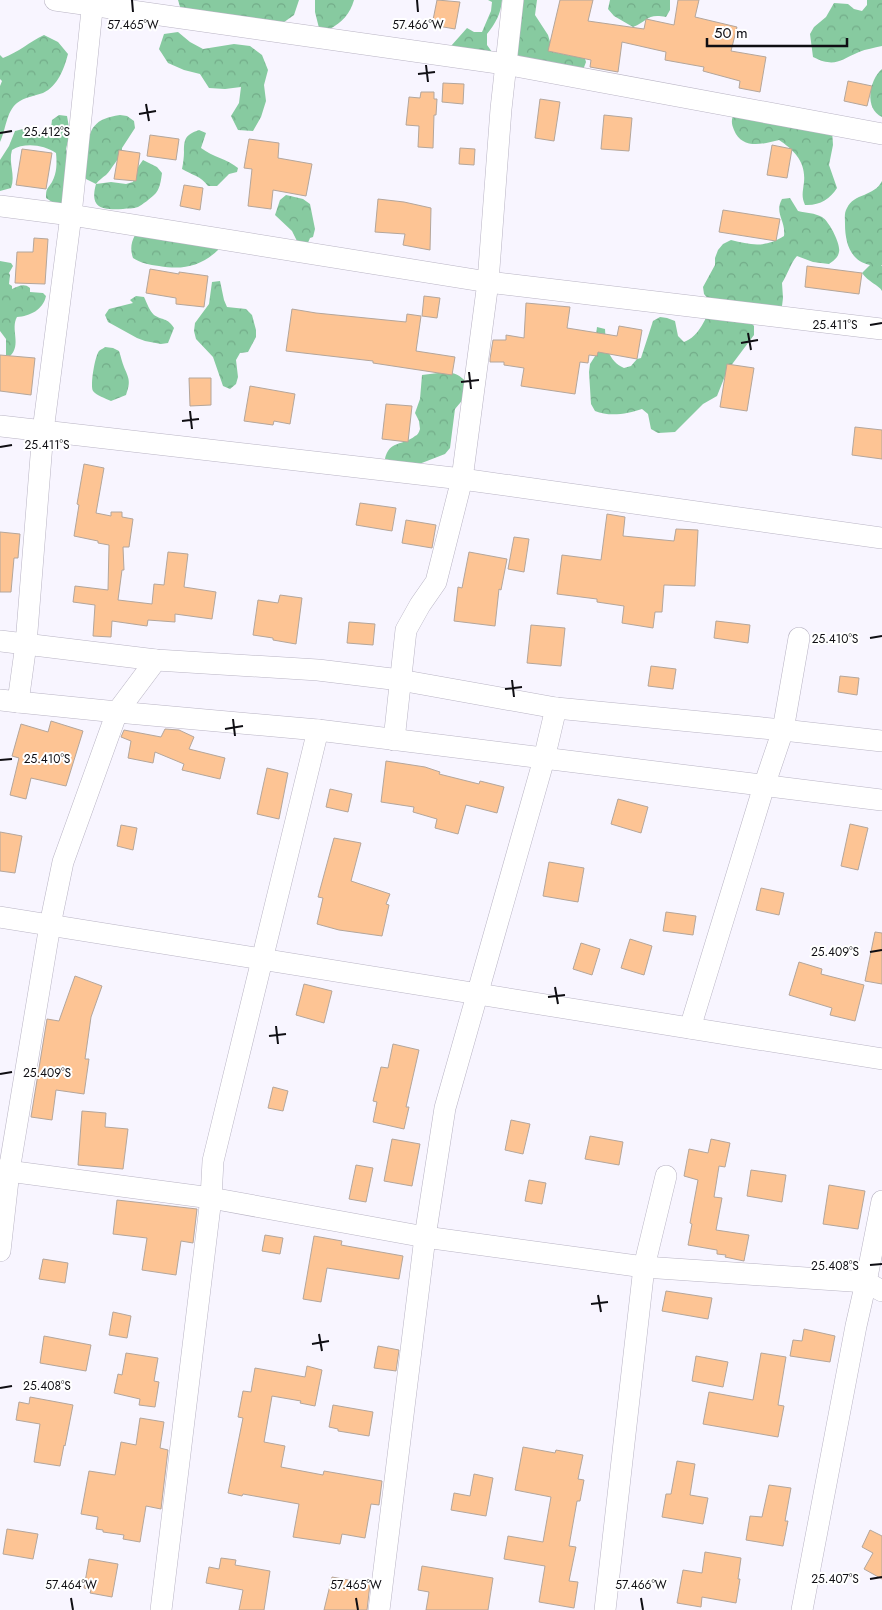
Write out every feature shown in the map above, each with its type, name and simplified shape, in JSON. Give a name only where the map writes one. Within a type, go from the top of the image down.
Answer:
[{"type":"street","points":[[55,0],[93,2],[505,64],[882,134]]},
{"type":"street","points":[[394,740],[406,630],[436,582],[462,479],[488,282],[505,64],[513,0]]},
{"type":"street","points":[[93,2],[71,215],[42,431],[26,644],[9,701],[318,730],[882,800]]},
{"type":"street","points":[[0,206],[71,215],[488,282],[882,329]]},
{"type":"street","points":[[0,426],[462,479],[882,538]]},
{"type":"street","points":[[690,1028],[783,730],[799,638]]},
{"type":"street","points":[[0,641],[156,660],[318,670],[400,680],[556,708],[882,741]]},
{"type":"street","points":[[0,1250],[5,1171],[63,862],[117,712],[156,660]]},
{"type":"street","points":[[379,1610],[425,1237],[445,1108],[544,759],[556,708]]},
{"type":"street","points":[[161,1610],[211,1198],[213,1161],[318,730]]},
{"type":"street","points":[[0,918],[882,1059]]},
{"type":"street","points":[[5,1171],[211,1198],[425,1237],[644,1267],[874,1286]]},
{"type":"street","points":[[605,1610],[644,1267],[666,1176]]},
{"type":"street","points":[[802,1610],[856,1326],[874,1286],[882,1201]]},
{"type":"green space","points":[[178,0],[299,0],[294,15],[280,25],[181,10]]},
{"type":"green space","points":[[315,0],[354,0],[345,17],[330,29],[319,28],[315,12]]},
{"type":"green space","points":[[488,0],[502,0],[497,18],[487,34],[487,45],[492,52],[451,46],[467,28],[474,32],[482,32],[491,11],[492,2]]},
{"type":"green space","points":[[520,0],[537,0],[535,15],[548,35],[553,52],[572,56],[583,52],[586,62],[583,70],[527,64],[516,53]]},
{"type":"green space","points":[[610,0],[670,0],[670,10],[666,17],[651,17],[633,27],[614,16],[608,9]]},
{"type":"green space","points":[[867,0],[882,0],[882,46],[862,51],[837,62],[827,62],[813,57],[810,34],[814,27],[826,17],[834,3],[848,4],[854,9],[862,11],[867,5]]},
{"type":"green space","points":[[178,32],[190,42],[203,49],[234,44],[250,46],[262,55],[268,70],[264,85],[266,101],[261,117],[253,131],[238,130],[231,116],[239,103],[241,87],[209,88],[200,74],[168,63],[159,49],[164,34]]},
{"type":"green space","points":[[44,35],[58,42],[68,54],[62,71],[56,82],[48,90],[23,99],[13,107],[8,116],[0,142],[0,86],[2,81],[0,79],[0,55],[3,58],[9,56]]},
{"type":"green space","points":[[882,69],[882,117],[873,108],[870,94],[874,80]]},
{"type":"green space","points":[[735,112],[832,130],[833,145],[829,165],[837,188],[834,192],[819,203],[805,205],[803,196],[803,168],[798,157],[779,140],[760,144],[742,141],[732,125]]},
{"type":"green space","points":[[59,115],[67,116],[70,133],[66,149],[68,157],[66,204],[52,202],[46,198],[47,191],[56,172],[56,153],[40,146],[28,145],[12,150],[13,178],[11,188],[0,191],[0,160],[9,146],[15,131],[23,129],[46,133],[51,128],[52,120]]},
{"type":"green space","points":[[120,115],[127,116],[134,121],[135,128],[122,148],[122,155],[108,173],[96,184],[86,179],[85,176],[84,163],[89,136],[95,126],[104,119]]},
{"type":"green space","points":[[199,130],[206,133],[201,148],[238,168],[237,172],[229,174],[217,186],[208,186],[199,178],[182,169],[186,138]]},
{"type":"green space","points":[[143,160],[157,167],[162,173],[160,185],[156,193],[142,205],[134,208],[109,209],[99,206],[94,199],[96,184],[111,182],[126,184],[133,182],[138,167]]},
{"type":"green space","points":[[882,181],[882,291],[862,273],[870,265],[863,263],[850,250],[845,231],[845,214],[850,203],[874,190]]},
{"type":"green space","points":[[286,195],[303,199],[310,204],[315,229],[313,237],[310,238],[307,245],[299,245],[292,231],[275,215],[280,200]]},
{"type":"green space","points":[[790,198],[798,211],[825,219],[834,233],[838,244],[839,252],[836,258],[829,264],[813,262],[797,256],[782,283],[782,306],[776,311],[710,301],[704,294],[703,287],[715,265],[718,250],[723,244],[731,240],[764,244],[784,236],[779,209],[782,199]]},
{"type":"green space","points":[[135,235],[217,241],[218,250],[197,264],[190,266],[175,268],[152,265],[133,258],[131,246]]},
{"type":"green space","points":[[0,261],[11,263],[13,266],[9,273],[9,284],[12,286],[12,289],[26,286],[30,288],[30,292],[43,293],[46,296],[39,309],[27,315],[17,317],[15,322],[16,342],[10,356],[6,355],[6,339],[0,331]]},
{"type":"green space","points":[[220,281],[227,307],[246,309],[252,315],[256,330],[256,337],[248,352],[240,353],[236,360],[238,377],[236,384],[230,389],[223,386],[213,357],[196,339],[194,331],[195,323],[209,304],[212,282]]},
{"type":"green space","points":[[136,296],[144,297],[154,315],[172,325],[174,328],[168,343],[161,344],[145,341],[108,322],[105,315],[109,309],[133,303],[130,300]]},
{"type":"green space","points":[[660,317],[675,321],[678,336],[684,342],[695,335],[706,318],[749,320],[754,326],[754,335],[727,371],[717,396],[703,404],[675,432],[658,433],[651,429],[648,414],[642,409],[618,414],[606,414],[595,411],[591,404],[589,372],[590,364],[599,350],[596,335],[597,327],[605,329],[607,347],[611,357],[624,368],[631,366],[637,359],[641,358],[653,321]]},
{"type":"green space","points":[[105,347],[119,351],[129,380],[126,395],[111,401],[97,394],[92,388],[96,359],[99,351]]},
{"type":"green space","points":[[446,372],[457,375],[466,382],[465,397],[455,409],[450,448],[445,454],[414,466],[385,459],[393,446],[410,439],[419,432],[419,421],[415,413],[420,399],[422,375]]},
{"type":"building","points":[[437,0],[460,2],[455,29],[432,25]]},
{"type":"building","points":[[560,0],[593,0],[588,21],[644,29],[646,19],[674,25],[678,0],[699,0],[695,17],[737,27],[731,51],[766,57],[760,92],[739,88],[740,81],[703,71],[704,67],[665,60],[666,52],[622,42],[618,72],[590,67],[591,60],[548,51]]},
{"type":"building","points":[[848,81],[872,86],[867,106],[844,101]]},
{"type":"building","points":[[443,83],[464,84],[463,104],[442,102]]},
{"type":"building","points":[[421,92],[434,92],[434,99],[437,99],[436,115],[434,115],[433,148],[418,147],[419,126],[406,125],[409,97],[420,98]]},
{"type":"building","points":[[540,99],[560,102],[554,141],[535,138]]},
{"type":"building","points":[[604,115],[632,118],[629,151],[601,149]]},
{"type":"building","points":[[150,135],[179,139],[176,160],[147,156]]},
{"type":"building","points":[[249,139],[279,143],[278,158],[312,164],[306,196],[273,190],[271,209],[248,206],[252,169],[244,168]]},
{"type":"building","points":[[772,145],[792,149],[787,178],[767,175]]},
{"type":"building","points":[[460,148],[475,149],[474,165],[459,164]]},
{"type":"building","points":[[22,149],[52,153],[46,189],[16,185]]},
{"type":"building","points":[[119,150],[140,153],[136,181],[114,179]]},
{"type":"building","points":[[184,185],[203,188],[200,210],[180,206]]},
{"type":"building","points":[[378,199],[431,208],[430,250],[403,245],[405,234],[375,232]]},
{"type":"building","points":[[723,210],[780,219],[776,241],[719,232]]},
{"type":"building","points":[[34,238],[48,239],[45,284],[15,283],[17,252],[33,252]]},
{"type":"building","points":[[807,266],[862,273],[859,294],[805,287]]},
{"type":"building","points":[[150,269],[208,276],[204,307],[176,304],[176,298],[146,293]]},
{"type":"building","points":[[424,296],[440,298],[437,318],[422,316]]},
{"type":"building","points":[[526,303],[570,307],[567,328],[617,336],[619,326],[642,330],[637,359],[598,352],[597,356],[589,355],[588,363],[580,362],[575,394],[521,386],[524,368],[504,365],[504,362],[490,362],[490,359],[493,340],[506,340],[506,335],[524,338]]},
{"type":"building","points":[[292,309],[406,322],[407,314],[421,316],[416,351],[455,357],[452,375],[373,363],[373,361],[286,351]]},
{"type":"building","points":[[0,355],[35,358],[31,395],[0,391]]},
{"type":"building","points":[[727,364],[754,368],[747,411],[720,407]]},
{"type":"building","points":[[189,378],[211,378],[211,405],[190,406]]},
{"type":"building","points":[[250,386],[295,394],[290,424],[274,421],[273,425],[244,421]]},
{"type":"building","points":[[386,404],[412,406],[408,442],[382,439]]},
{"type":"building","points":[[855,427],[882,430],[882,459],[852,455]]},
{"type":"building","points":[[84,464],[104,468],[96,513],[111,516],[111,512],[122,512],[122,517],[133,519],[129,547],[123,547],[124,570],[122,570],[118,600],[152,604],[154,584],[164,585],[168,552],[188,554],[184,587],[216,592],[212,619],[175,614],[175,622],[148,620],[147,626],[112,621],[111,637],[93,636],[95,605],[73,602],[75,586],[108,590],[109,545],[74,536]]},
{"type":"building","points":[[360,503],[396,508],[392,531],[356,525]]},
{"type":"building","points":[[607,514],[625,517],[623,536],[674,541],[676,529],[698,530],[695,586],[664,585],[662,612],[655,612],[653,628],[622,623],[624,606],[597,602],[597,599],[557,594],[562,555],[601,560]]},
{"type":"building","points":[[406,520],[436,525],[432,548],[402,543]]},
{"type":"building","points":[[0,532],[20,534],[18,558],[14,558],[11,592],[0,592]]},
{"type":"building","points":[[514,537],[529,539],[524,572],[508,569]]},
{"type":"building","points":[[469,552],[507,559],[501,590],[499,589],[495,626],[454,621],[458,587],[462,588]]},
{"type":"building","points":[[280,595],[302,598],[296,644],[253,635],[258,600],[278,603]]},
{"type":"building","points":[[716,621],[750,625],[748,643],[714,638]]},
{"type":"building","points":[[349,622],[375,624],[373,645],[347,643]]},
{"type":"building","points":[[531,625],[565,628],[561,666],[527,663]]},
{"type":"building","points":[[651,666],[676,669],[673,689],[648,686]]},
{"type":"building","points":[[840,676],[859,678],[857,695],[838,692]]},
{"type":"building","points":[[51,721],[83,731],[66,786],[31,778],[26,799],[10,795],[19,758],[12,756],[21,724],[48,732]]},
{"type":"building","points":[[165,729],[179,730],[194,737],[189,749],[225,758],[220,779],[182,770],[184,764],[155,752],[153,763],[128,758],[131,741],[121,737],[124,730],[161,737]]},
{"type":"building","points":[[386,761],[425,767],[440,772],[439,774],[479,784],[480,781],[504,787],[497,813],[466,805],[458,834],[435,828],[437,819],[413,812],[414,807],[381,802]]},
{"type":"building","points":[[267,768],[288,773],[279,819],[257,814]]},
{"type":"building","points":[[330,789],[352,794],[348,812],[326,807]]},
{"type":"building","points":[[618,799],[648,807],[641,833],[611,824]]},
{"type":"building","points":[[850,824],[868,828],[858,870],[841,866]]},
{"type":"building","points":[[121,825],[137,828],[133,850],[117,846]]},
{"type":"building","points":[[0,832],[22,836],[15,873],[0,871]]},
{"type":"building","points":[[334,838],[361,843],[351,881],[390,894],[386,904],[389,905],[382,936],[339,930],[317,924],[323,898],[318,897]]},
{"type":"building","points":[[549,862],[584,868],[578,902],[543,896]]},
{"type":"building","points":[[761,888],[784,893],[779,915],[756,910]]},
{"type":"building","points":[[666,912],[696,916],[693,935],[663,931]]},
{"type":"building","points":[[875,932],[882,933],[882,984],[865,981]]},
{"type":"building","points":[[630,939],[652,946],[644,975],[621,968]]},
{"type":"building","points":[[581,943],[600,949],[592,975],[573,969]]},
{"type":"building","points":[[799,962],[822,969],[821,974],[864,985],[855,1021],[830,1015],[832,1008],[789,995]]},
{"type":"building","points":[[75,976],[102,986],[91,1017],[85,1059],[89,1059],[84,1094],[56,1090],[52,1120],[31,1117],[47,1019],[59,1021]]},
{"type":"building","points":[[304,984],[332,991],[324,1023],[296,1015]]},
{"type":"building","points":[[393,1044],[419,1050],[406,1107],[409,1107],[404,1129],[373,1122],[377,1102],[373,1101],[381,1067],[388,1068]]},
{"type":"building","points":[[273,1087],[288,1091],[283,1111],[268,1108]]},
{"type":"building","points":[[82,1111],[106,1113],[105,1127],[128,1129],[123,1169],[78,1165]]},
{"type":"building","points":[[511,1120],[530,1124],[523,1154],[505,1150]]},
{"type":"building","points":[[590,1136],[623,1142],[619,1165],[585,1159]]},
{"type":"building","points":[[392,1139],[420,1144],[412,1186],[384,1181]]},
{"type":"building","points":[[711,1139],[730,1143],[725,1167],[719,1166],[714,1197],[722,1198],[716,1230],[749,1235],[744,1261],[717,1254],[717,1250],[688,1245],[698,1180],[684,1176],[689,1149],[708,1153]]},
{"type":"building","points":[[356,1165],[373,1168],[366,1202],[349,1199]]},
{"type":"building","points":[[751,1170],[786,1175],[782,1202],[747,1196]]},
{"type":"building","points":[[529,1180],[546,1183],[542,1204],[525,1201]]},
{"type":"building","points":[[829,1185],[865,1191],[858,1229],[823,1224]]},
{"type":"building","points":[[117,1200],[197,1209],[193,1243],[181,1241],[176,1275],[142,1270],[147,1238],[113,1234]]},
{"type":"building","points":[[265,1235],[283,1238],[280,1254],[262,1251]]},
{"type":"building","points":[[314,1236],[342,1241],[341,1245],[403,1256],[399,1279],[327,1268],[321,1302],[303,1299]]},
{"type":"building","points":[[43,1259],[68,1263],[65,1283],[39,1279]]},
{"type":"building","points":[[666,1291],[712,1298],[708,1319],[662,1311]]},
{"type":"building","points":[[113,1312],[131,1316],[127,1338],[109,1335]]},
{"type":"building","points":[[804,1329],[835,1336],[830,1362],[790,1356],[793,1340],[802,1341]]},
{"type":"building","points":[[44,1336],[91,1345],[86,1371],[40,1363]]},
{"type":"building","points":[[378,1346],[399,1350],[396,1371],[374,1368]]},
{"type":"building","points":[[126,1353],[158,1358],[154,1381],[159,1382],[155,1407],[139,1405],[140,1399],[114,1393],[118,1374],[122,1375]]},
{"type":"building","points":[[761,1353],[786,1357],[778,1405],[784,1406],[778,1437],[703,1424],[709,1392],[753,1400]]},
{"type":"building","points":[[696,1356],[728,1362],[723,1387],[692,1381]]},
{"type":"building","points":[[307,1366],[322,1370],[315,1406],[300,1403],[301,1401],[272,1396],[264,1442],[285,1446],[281,1467],[323,1475],[324,1471],[382,1481],[379,1505],[371,1504],[365,1538],[342,1534],[340,1544],[293,1537],[299,1504],[228,1493],[243,1418],[238,1417],[243,1391],[251,1392],[255,1368],[305,1377]]},
{"type":"building","points":[[30,1397],[73,1405],[60,1466],[34,1462],[40,1424],[16,1420],[19,1402],[29,1404]]},
{"type":"building","points":[[333,1405],[373,1412],[369,1436],[338,1431],[338,1429],[329,1427]]},
{"type":"building","points":[[140,1418],[164,1422],[160,1448],[168,1450],[161,1509],[146,1506],[140,1542],[123,1539],[124,1535],[96,1529],[98,1517],[81,1514],[89,1471],[115,1475],[121,1442],[136,1445]]},
{"type":"building","points":[[523,1447],[555,1453],[556,1450],[583,1455],[578,1479],[584,1480],[580,1501],[577,1501],[569,1546],[576,1547],[569,1581],[578,1582],[574,1608],[539,1602],[545,1566],[504,1559],[508,1536],[543,1542],[551,1497],[515,1490]]},
{"type":"building","points":[[677,1461],[695,1464],[690,1495],[708,1498],[703,1524],[662,1517],[666,1494],[671,1494]]},
{"type":"building","points":[[474,1474],[493,1478],[486,1516],[451,1510],[454,1493],[470,1496]]},
{"type":"building","points":[[769,1485],[791,1488],[785,1521],[788,1521],[783,1546],[746,1540],[750,1516],[762,1517]]},
{"type":"building","points":[[7,1529],[38,1534],[33,1559],[3,1554]]},
{"type":"building","points":[[870,1530],[882,1536],[882,1579],[864,1569],[873,1553],[862,1547]]},
{"type":"building","points":[[705,1552],[741,1558],[736,1603],[702,1597],[701,1607],[677,1603],[683,1570],[702,1573]]},
{"type":"building","points":[[221,1558],[236,1560],[235,1565],[270,1571],[264,1610],[239,1610],[243,1590],[206,1583],[209,1567],[219,1569]]},
{"type":"building","points":[[89,1559],[118,1564],[112,1597],[90,1593],[91,1590],[84,1588]]},
{"type":"building","points":[[422,1566],[493,1578],[488,1610],[426,1610],[429,1592],[418,1590]]},
{"type":"building","points":[[332,1577],[370,1584],[367,1610],[324,1610]]}]
